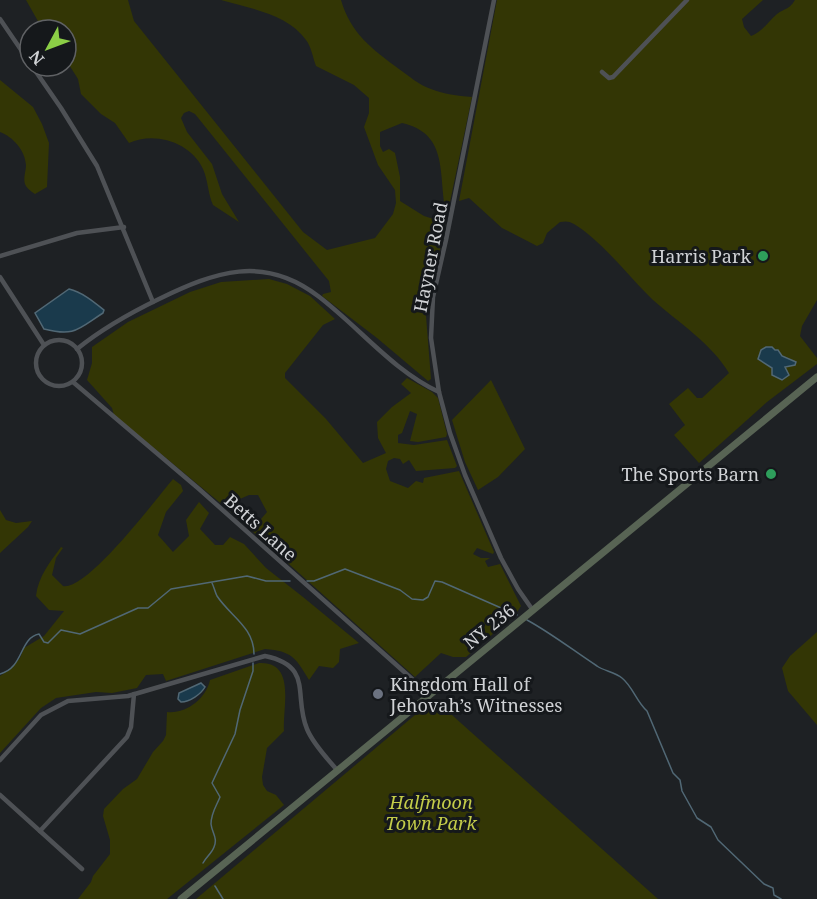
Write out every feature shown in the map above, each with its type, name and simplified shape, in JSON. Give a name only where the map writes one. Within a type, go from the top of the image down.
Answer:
[{"type":"main road","name":"NY 236","points":[[181,899],[817,377]]},
{"type":"street","name":"Hayner Road","points":[[494,0],[472,117],[433,297],[431,338],[439,393],[450,434],[501,558],[532,609]]},
{"type":"street","points":[[602,72],[610,78],[617,74],[687,0]]},
{"type":"street","points":[[0,19],[18,45]]},
{"type":"street","points":[[41,78],[97,166],[153,302]]},
{"type":"street","points":[[0,256],[77,233],[124,227]]},
{"type":"street","points":[[77,349],[104,328],[195,281],[219,273],[271,272],[318,296],[408,376],[439,393]]},
{"type":"street","points":[[0,277],[44,345]]},
{"type":"street","points":[[59,340],[66,341],[77,349],[81,355],[82,369],[74,382],[62,387],[54,386],[42,379],[36,367],[36,360],[44,345],[59,340]]},
{"type":"street","name":"Betts Lane","points":[[74,382],[199,489],[429,694]]},
{"type":"street","points":[[0,760],[30,725],[56,706],[68,701],[113,699],[265,656],[277,658],[286,663],[297,675],[306,728],[338,770]]},
{"type":"street","points":[[40,831],[127,737],[131,728],[134,694]]},
{"type":"street","points":[[0,795],[82,870]]},
{"type":"green space","points":[[26,0],[128,0],[134,21],[303,232],[327,250],[375,238],[393,214],[396,203],[395,190],[378,165],[364,127],[369,113],[369,98],[354,85],[316,66],[308,43],[289,24],[267,13],[221,0],[341,0],[357,32],[371,47],[399,69],[418,83],[431,89],[451,95],[472,97],[426,316],[431,379],[428,381],[322,296],[331,292],[329,281],[195,114],[189,111],[181,118],[187,132],[212,164],[222,194],[239,222],[213,205],[203,169],[190,152],[171,141],[160,139],[149,138],[129,143],[115,123],[101,114],[81,94],[78,79],[78,18],[36,18]],"holes":[[[402,123],[417,128],[427,135],[434,145],[441,167],[445,208],[442,217],[437,220],[424,216],[400,201],[400,177],[395,153],[389,149],[383,152],[380,146],[380,132]]]},
{"type":"green space","points":[[497,0],[763,0],[742,19],[744,27],[751,36],[795,0],[817,0],[817,300],[802,326],[800,336],[817,358],[817,364],[767,402],[699,463],[674,435],[685,425],[669,404],[688,388],[697,398],[702,398],[729,373],[713,352],[653,300],[615,260],[574,224],[560,222],[547,233],[543,243],[537,246],[502,228],[469,198],[459,201]]},
{"type":"green space","points":[[0,80],[33,107],[49,143],[47,187],[35,194],[25,184],[26,165],[21,149],[14,141],[0,132]]},
{"type":"green space","points":[[269,279],[287,284],[310,296],[335,319],[323,325],[285,373],[285,378],[326,419],[363,463],[386,453],[378,438],[377,422],[411,393],[401,384],[407,378],[438,398],[446,437],[418,442],[410,441],[417,414],[410,411],[402,433],[398,435],[398,443],[414,445],[447,440],[457,466],[416,471],[409,460],[403,464],[400,459],[394,458],[388,461],[386,469],[390,481],[408,488],[416,481],[423,483],[424,478],[459,471],[494,552],[493,554],[477,548],[473,554],[481,558],[490,558],[485,561],[488,567],[500,564],[521,606],[515,615],[466,657],[453,657],[441,653],[415,677],[231,512],[236,507],[256,525],[267,512],[258,495],[249,495],[224,506],[114,415],[112,408],[87,380],[92,363],[92,347],[128,322],[190,292],[221,282]]},
{"type":"green space","points":[[491,380],[525,449],[498,477],[478,490],[465,462],[452,420]]},
{"type":"green space","points":[[173,479],[181,485],[183,491],[166,512],[158,535],[173,552],[189,536],[186,520],[199,502],[209,513],[200,529],[215,545],[223,545],[230,537],[244,544],[266,568],[359,643],[340,649],[339,662],[333,668],[319,666],[309,680],[292,657],[265,649],[166,681],[163,674],[146,675],[137,688],[112,693],[96,692],[56,698],[41,708],[0,753],[0,676],[20,658],[24,648],[44,636],[64,611],[49,610],[36,596],[39,582],[49,564],[61,547],[63,548],[56,558],[52,575],[63,586],[74,584],[104,560],[121,542]]},
{"type":"green space","points":[[0,510],[6,520],[16,523],[32,521],[0,553]]},
{"type":"green space","points":[[817,632],[817,725],[788,691],[782,668],[790,656]]},
{"type":"green space","points":[[259,663],[271,664],[279,670],[285,688],[284,731],[267,748],[262,777],[267,791],[276,795],[284,805],[167,899],[78,899],[110,854],[110,840],[103,816],[104,809],[123,789],[137,779],[153,752],[163,741],[166,735],[167,712],[181,711],[194,704],[208,687],[210,680]]},
{"type":"green space","name":"Halfmoon Town Park","points":[[434,699],[658,899],[196,899]]},
{"type":"water","points":[[69,289],[79,292],[92,301],[104,310],[103,313],[70,332],[44,329],[35,313]]},
{"type":"water","points":[[766,347],[778,350],[782,356],[796,362],[795,365],[785,367],[789,375],[782,380],[772,375],[772,368],[758,359],[761,350]]},
{"type":"water","points":[[201,683],[205,687],[195,697],[184,702],[178,699],[179,693]]},
{"type":"waterway","points":[[307,581],[314,581],[345,569],[400,590],[412,599],[423,600],[428,597],[435,581],[442,582],[517,615]]},
{"type":"waterway","points":[[0,674],[13,666],[28,641],[39,634],[44,642],[48,643],[61,630],[80,634],[138,608],[148,608],[171,589],[247,576],[266,581],[290,581]]},
{"type":"waterway","points":[[212,583],[222,603],[246,629],[254,654]]},
{"type":"waterway","points":[[527,620],[597,666],[616,674],[626,682],[647,711],[673,773],[680,780],[682,791],[697,818],[711,827],[718,840],[764,884],[773,888],[774,895],[781,899]]},
{"type":"waterway","points":[[203,863],[215,844],[211,820],[220,797],[212,783],[235,734],[253,671],[253,663]]},
{"type":"waterway","points":[[215,886],[223,899]]},
{"type":"place","name":"Harris Park","points":[[763,256]]},
{"type":"place","name":"The Sports Barn","points":[[771,474]]},
{"type":"place","name":"Kingdom Hall of Jehovah’s Witnesses","points":[[378,694]]}]
